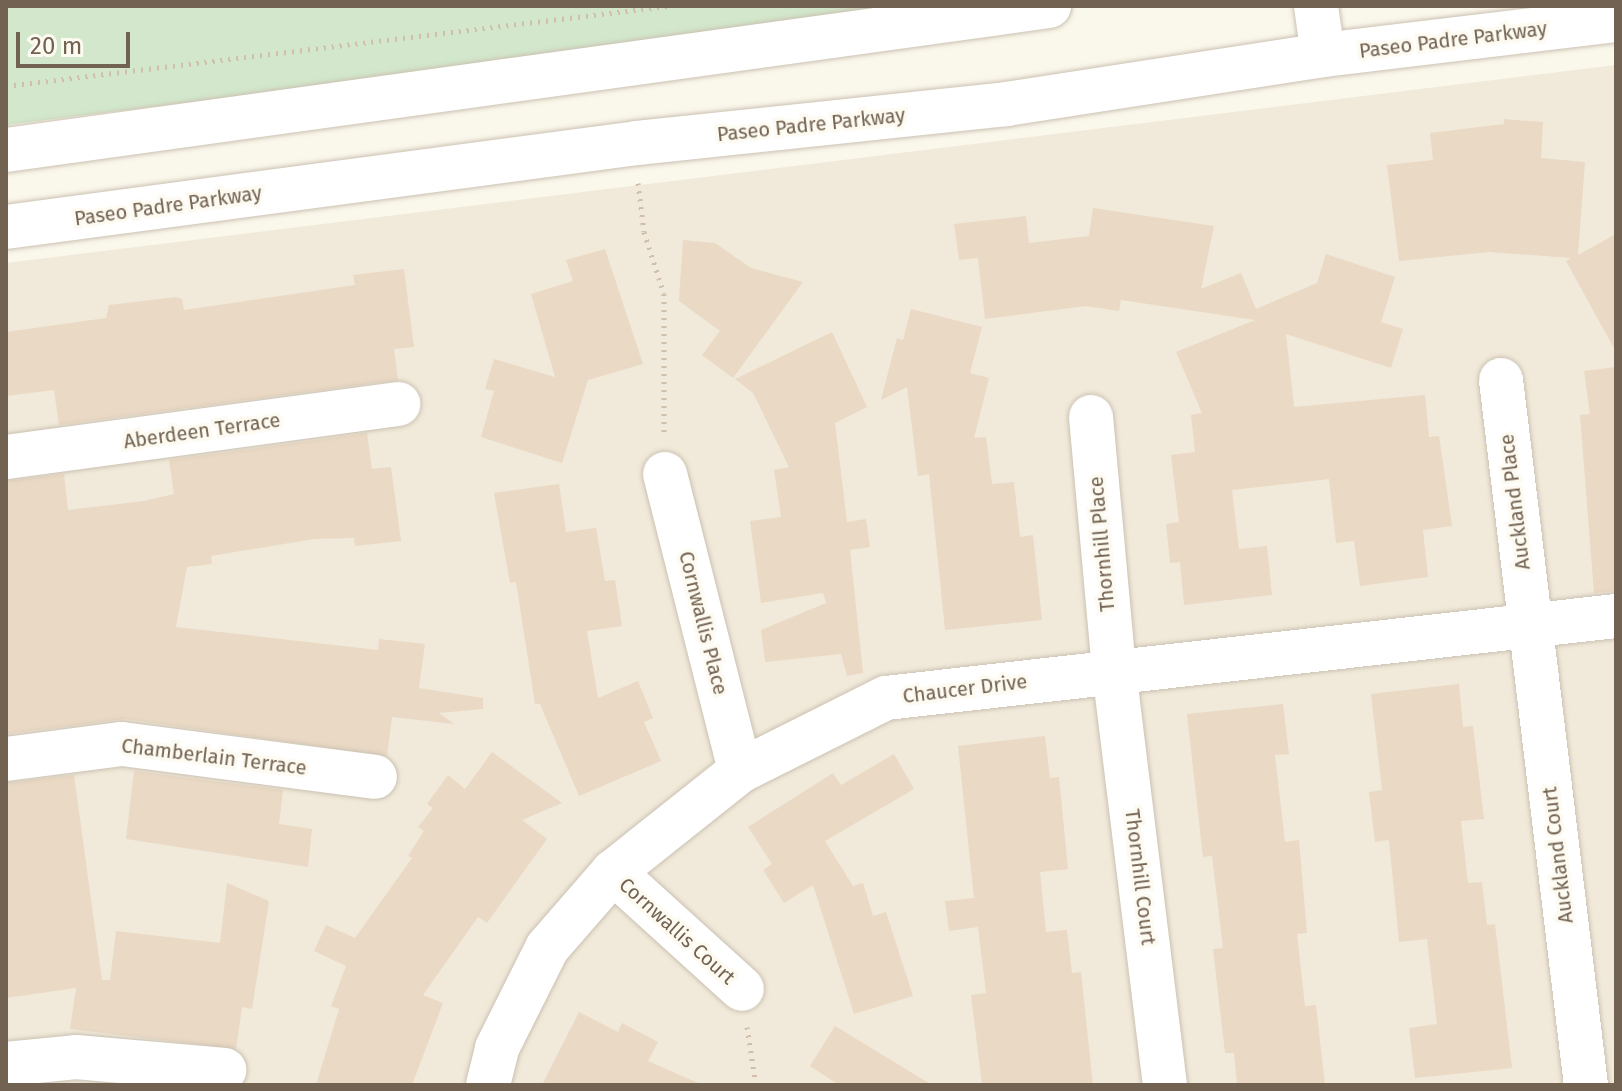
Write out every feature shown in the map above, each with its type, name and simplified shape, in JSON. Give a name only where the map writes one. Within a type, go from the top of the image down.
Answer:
[{"type":"street","points":[[6,150],[1049,6]]},
{"type":"street","points":[[1316,6],[1323,55]]},
{"type":"street","name":"Paseo Padre Parkway","points":[[6,227],[637,143],[1007,104],[1323,55],[1616,20]]},
{"type":"street","name":"Auckland Place","points":[[1501,380],[1530,625]]},
{"type":"street","name":"Aberdeen Terrace","points":[[6,457],[398,404]]},
{"type":"street","name":"Thornhill Place","points":[[1091,417],[1114,670]]},
{"type":"street","name":"Cornwallis Place","points":[[665,474],[740,771]]},
{"type":"street","name":"Chaucer Drive","points":[[488,1085],[497,1048],[547,948],[613,872],[740,771],[886,698],[1616,616]]},
{"type":"street","name":"Auckland Court","points":[[1530,625],[1586,1085]]},
{"type":"street","name":"Thornhill Court","points":[[1114,670],[1165,1085]]},
{"type":"street","name":"Chamberlain Terrace","points":[[6,759],[122,744],[375,777]]},
{"type":"street","name":"Cornwallis Court","points":[[613,872],[742,989]]},
{"type":"street","points":[[6,1064],[76,1057],[224,1070]]},
{"type":"path","points":[[6,86],[668,6]]},
{"type":"path","points":[[638,183],[644,232],[664,294],[667,322],[665,474]]},
{"type":"path","points":[[742,989],[756,1085]]},
{"type":"shaded area","points":[[1616,65],[1616,1085],[6,1085],[6,263]]},
{"type":"green space","points":[[6,6],[963,6],[6,125]]},
{"type":"building","points":[[1504,119],[1543,122],[1541,158],[1585,162],[1578,255],[1616,234],[1616,352],[1566,261],[1571,258],[1489,252],[1399,261],[1387,165],[1433,160],[1430,133],[1504,124]]},
{"type":"building","points":[[1093,208],[1214,226],[1201,289],[1241,273],[1256,309],[1317,283],[1326,254],[1395,277],[1381,322],[1403,329],[1391,368],[1286,334],[1294,407],[1425,395],[1429,437],[1439,436],[1452,526],[1423,530],[1428,577],[1360,586],[1354,541],[1336,543],[1329,479],[1232,490],[1239,549],[1267,546],[1272,595],[1184,605],[1180,562],[1170,563],[1166,524],[1179,522],[1171,455],[1195,452],[1191,415],[1202,413],[1176,352],[1255,320],[1121,300],[1119,311],[1086,306],[985,319],[978,258],[959,260],[954,224],[1026,216],[1029,243],[1089,236]]},
{"type":"building","points":[[683,240],[715,243],[751,268],[803,282],[733,378],[702,355],[720,331],[679,301]]},
{"type":"building","points":[[605,249],[643,364],[588,380],[562,463],[481,437],[494,391],[485,389],[494,359],[555,377],[531,294],[573,281],[566,260]]},
{"type":"building","points":[[404,269],[414,347],[394,349],[398,380],[59,425],[54,390],[6,396],[6,332],[106,318],[109,305],[176,297],[182,299],[184,310],[355,285],[353,275]]},
{"type":"building","points":[[911,309],[982,327],[970,373],[989,378],[974,438],[986,437],[992,484],[1014,482],[1020,537],[1033,535],[1042,620],[945,630],[929,474],[918,476],[907,387],[881,400],[897,338],[903,340]]},
{"type":"building","points":[[832,332],[867,407],[835,423],[847,522],[866,519],[870,547],[850,550],[863,673],[847,676],[841,654],[765,662],[761,630],[826,603],[823,593],[761,603],[750,521],[781,517],[774,470],[789,467],[753,393],[735,379]]},
{"type":"building","points":[[1616,367],[1616,591],[1594,593],[1580,415],[1590,414],[1584,371]]},
{"type":"building","points":[[367,433],[372,469],[391,467],[401,541],[355,546],[354,538],[314,539],[211,556],[212,564],[187,567],[176,627],[378,650],[379,639],[425,644],[419,688],[483,698],[483,709],[439,713],[454,724],[392,717],[387,756],[125,719],[6,734],[6,481],[64,474],[68,510],[144,501],[174,494],[169,460]]},
{"type":"building","points":[[559,484],[566,532],[596,528],[605,581],[615,580],[622,626],[587,631],[598,698],[638,681],[653,718],[644,722],[661,761],[579,796],[540,704],[535,704],[516,582],[510,583],[494,493]]},
{"type":"building","points":[[1459,684],[1463,727],[1473,726],[1484,819],[1461,821],[1468,883],[1482,882],[1487,925],[1495,924],[1512,1068],[1415,1078],[1409,1028],[1437,1024],[1427,939],[1399,942],[1389,840],[1375,842],[1369,792],[1382,790],[1371,694]]},
{"type":"building","points":[[1283,704],[1289,754],[1275,755],[1285,842],[1299,840],[1307,933],[1297,934],[1305,1006],[1316,1005],[1325,1085],[1237,1085],[1234,1053],[1225,1053],[1213,949],[1223,948],[1212,856],[1203,857],[1187,714]]},
{"type":"building","points":[[1045,736],[1050,778],[1059,777],[1068,869],[1040,872],[1046,932],[1067,930],[1072,973],[1081,972],[1093,1085],[982,1085],[971,995],[986,993],[978,927],[949,931],[945,901],[974,898],[958,746]]},
{"type":"building","points":[[492,752],[562,803],[522,820],[547,839],[487,923],[478,917],[423,995],[443,1003],[412,1085],[316,1085],[339,1009],[331,1006],[346,966],[314,951],[326,925],[355,938],[412,858],[408,856],[424,831],[418,827],[433,808],[427,804],[448,775],[465,789]]},
{"type":"building","points":[[894,754],[914,789],[825,841],[853,886],[863,883],[873,916],[886,912],[913,996],[854,1014],[813,885],[784,903],[763,870],[772,864],[748,827],[833,773],[841,785]]},
{"type":"building","points":[[134,771],[283,790],[279,824],[312,829],[308,867],[126,839]]},
{"type":"building","points":[[74,775],[102,980],[110,980],[116,931],[220,943],[227,883],[269,901],[252,1009],[242,1007],[236,1049],[70,1029],[76,988],[6,998],[6,783]]},
{"type":"building","points":[[579,1012],[618,1032],[622,1023],[658,1042],[648,1061],[703,1085],[542,1085]]},
{"type":"building","points":[[835,1026],[932,1085],[839,1085],[810,1066]]}]
